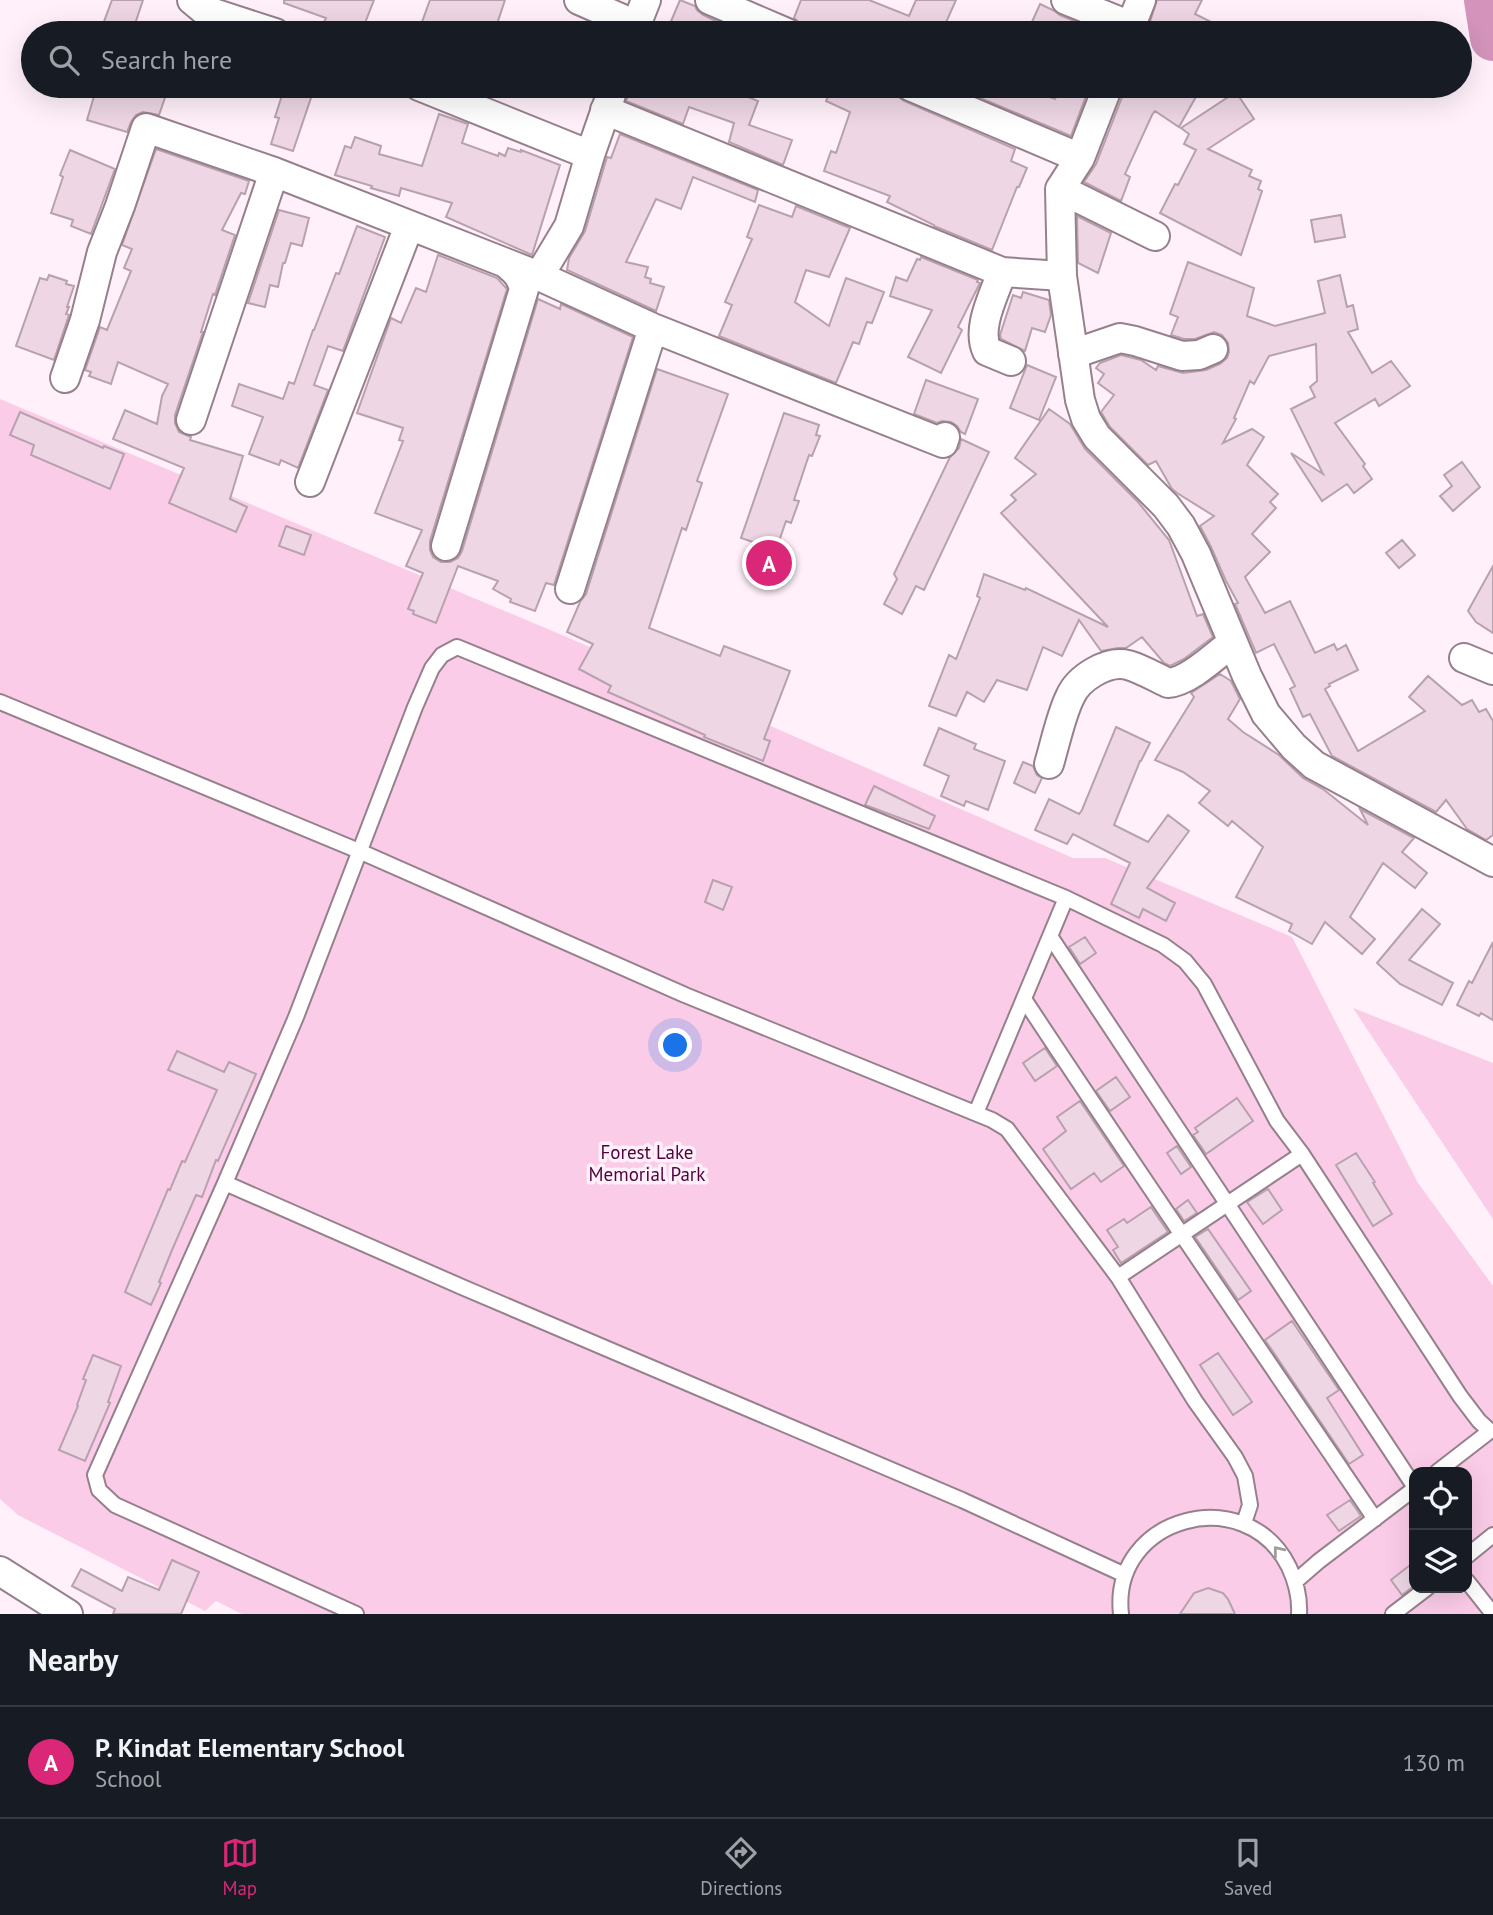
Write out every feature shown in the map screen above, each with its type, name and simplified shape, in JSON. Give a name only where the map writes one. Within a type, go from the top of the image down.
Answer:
[{"type":"street","points":[[192,0],[204,10],[238,21]]},
{"type":"street","points":[[579,0],[638,19]]},
{"type":"street","points":[[710,0],[760,21]]},
{"type":"street","points":[[1066,0],[1111,21]]},
{"type":"street","points":[[1133,21],[1141,0]]},
{"type":"street","points":[[449,98],[590,155]]},
{"type":"street","points":[[540,276],[569,226],[609,98],[1002,272],[1062,276]]},
{"type":"street","points":[[938,98],[1080,159]]},
{"type":"street","points":[[1103,98],[1080,159],[1060,189],[1062,276],[1080,400],[1086,419],[1097,436],[1166,506],[1181,526],[1196,554],[1247,676],[1266,714],[1294,747],[1314,765],[1493,862]]},
{"type":"street","points":[[65,378],[85,320],[102,252],[146,128],[274,172],[540,276],[653,328],[943,443],[945,437]]},
{"type":"street","points":[[191,420],[274,172]]},
{"type":"street","points":[[1060,189],[1154,236]]},
{"type":"street","points":[[310,482],[409,226]]},
{"type":"street","points":[[446,546],[524,289],[522,279],[509,266]]},
{"type":"street","points":[[1002,272],[986,320],[983,342],[987,351],[1011,361]]},
{"type":"street","points":[[570,589],[653,328]]},
{"type":"street","points":[[1073,354],[1120,338],[1182,356],[1199,355],[1213,349]]},
{"type":"street","points":[[1049,764],[1070,696],[1086,678],[1101,668],[1116,664],[1128,665],[1168,683],[1175,683],[1233,642]]},
{"type":"street","points":[[1464,658],[1493,670]]},
{"type":"street","points":[[0,1572],[68,1614]]},
{"type":"lane","points":[[356,1614],[115,1506],[99,1490],[94,1475],[296,1017],[432,668],[442,655],[457,647],[1066,898],[1163,945],[1185,961],[1204,984],[1277,1121],[1302,1154],[1460,1396],[1491,1432],[1444,1467]]},
{"type":"lane","points":[[0,702],[359,851],[685,995],[976,1113],[1007,1129],[1118,1277],[1195,1401],[1235,1457],[1245,1476],[1250,1505],[1244,1523]]},
{"type":"lane","points":[[976,1113],[1066,898]]},
{"type":"lane","points":[[1050,936],[1409,1480]]},
{"type":"lane","points":[[1024,999],[1375,1519]]},
{"type":"lane","points":[[1118,1277],[1302,1154]]},
{"type":"lane","points":[[225,1183],[487,1298],[962,1500],[1125,1575]]},
{"type":"lane","points":[[1296,1581],[1409,1492]]},
{"type":"lane","points":[[1121,1614],[1119,1602],[1125,1575],[1139,1550],[1160,1531],[1187,1519],[1216,1517],[1244,1523],[1267,1537],[1284,1557],[1296,1581],[1299,1614]]},
{"type":"lane","points":[[1472,1552],[1493,1535]]},
{"type":"lane","points":[[1472,1587],[1493,1614]]},
{"type":"lane","points":[[1402,1612],[1422,1593]]},
{"type":"green space","name":"Forest Lake Memorial Park","points":[[0,399],[562,635],[1073,858],[1105,858],[1292,937],[1418,1183],[1493,1286],[1493,1614],[242,1614],[216,1601],[205,1611],[18,1515],[0,1499]]},
{"type":"green space","points":[[1353,1008],[1493,1063],[1493,1219]]},
{"type":"building","points":[[112,0],[143,0],[136,21],[104,21]]},
{"type":"building","points":[[284,0],[374,0],[366,21],[324,21],[326,18],[284,3]]},
{"type":"building","points":[[430,0],[505,0],[498,21],[422,21]]},
{"type":"building","points":[[680,0],[695,6],[703,15],[716,21],[671,21]]},
{"type":"building","points":[[801,0],[869,0],[909,16],[916,0],[956,0],[947,21],[798,21],[794,18]]},
{"type":"building","points":[[1157,0],[1202,0],[1195,14],[1209,21],[1150,21]]},
{"type":"building","points":[[1040,4],[1075,21],[1032,21]]},
{"type":"building","points":[[93,98],[165,98],[159,115],[143,112],[136,115],[127,132],[87,120]]},
{"type":"building","points":[[281,98],[311,98],[293,151],[271,144],[279,118],[275,117]]},
{"type":"building","points":[[627,98],[750,98],[758,101],[749,125],[792,140],[783,165],[729,142],[734,123],[689,107],[683,124],[626,101]]},
{"type":"building","points":[[827,98],[900,98],[1015,149],[1011,161],[1027,168],[992,250],[934,226],[887,202],[890,196],[824,171],[831,151],[836,153],[850,112],[826,101]]},
{"type":"building","points":[[981,98],[1085,98],[1071,136]]},
{"type":"building","points":[[1122,98],[1195,98],[1179,127],[1155,111],[1152,115],[1125,174],[1130,177],[1121,201],[1084,182],[1096,164]]},
{"type":"building","points":[[1227,98],[1240,98],[1254,119],[1208,149],[1252,170],[1249,176],[1261,181],[1258,189],[1262,191],[1241,255],[1160,213],[1196,150],[1184,144],[1189,134],[1181,128]]},
{"type":"building","points":[[439,114],[468,124],[462,143],[498,156],[499,153],[505,156],[508,148],[521,150],[560,165],[532,255],[446,217],[452,203],[401,188],[399,196],[335,175],[345,146],[351,148],[355,137],[381,146],[379,154],[422,166]]},
{"type":"building","points":[[620,134],[758,190],[755,202],[693,177],[681,209],[656,199],[626,262],[648,267],[645,277],[651,279],[650,283],[664,287],[656,311],[567,270],[569,258],[585,231],[607,157],[611,158]]},
{"type":"building","points":[[156,149],[249,181],[245,194],[241,193],[222,230],[235,235],[215,295],[213,294],[175,415],[179,432],[191,437],[190,440],[243,456],[230,499],[247,507],[236,532],[169,503],[184,468],[113,439],[125,410],[157,424],[162,396],[168,384],[118,362],[111,384],[89,376],[91,372],[85,370],[100,327],[107,330],[131,271],[124,268],[132,249],[122,245]]},
{"type":"building","points":[[70,150],[115,169],[91,234],[71,226],[73,220],[51,213],[63,177],[60,175]]},
{"type":"building","points":[[759,205],[792,217],[796,206],[850,228],[829,277],[806,270],[795,302],[829,326],[846,278],[884,292],[872,323],[867,322],[859,344],[853,342],[836,383],[719,336],[732,305],[725,302],[752,239],[747,237]]},
{"type":"building","points":[[279,210],[309,218],[302,246],[291,243],[278,287],[270,285],[265,307],[248,303]]},
{"type":"building","points":[[1341,215],[1345,237],[1315,242],[1311,220]]},
{"type":"building","points":[[1077,216],[1111,233],[1098,273],[1078,263]]},
{"type":"building","points":[[357,226],[385,237],[343,351],[328,346],[314,385],[328,390],[298,468],[281,460],[279,465],[249,454],[263,417],[232,406],[239,384],[283,399],[289,382],[294,384],[313,330],[336,273],[339,274]]},
{"type":"building","points":[[438,255],[497,278],[507,289],[430,541],[433,557],[441,562],[458,558],[462,551],[538,299],[560,309],[561,304],[633,337],[554,585],[546,583],[535,611],[510,602],[511,599],[493,589],[498,581],[458,566],[436,623],[413,614],[414,611],[408,609],[423,573],[406,566],[422,530],[375,513],[403,441],[399,440],[403,428],[357,413],[391,318],[401,323],[416,288],[426,292]]},
{"type":"building","points":[[921,257],[980,283],[958,327],[962,330],[941,373],[908,357],[932,310],[890,296],[896,277],[907,281],[917,259],[920,260]]},
{"type":"building","points":[[1188,262],[1254,288],[1247,316],[1275,326],[1325,313],[1318,281],[1340,275],[1347,307],[1353,305],[1358,329],[1348,332],[1372,373],[1391,361],[1410,386],[1379,406],[1375,399],[1335,423],[1365,464],[1363,466],[1372,479],[1354,493],[1347,484],[1322,501],[1291,453],[1323,474],[1291,409],[1315,397],[1310,387],[1317,381],[1316,344],[1269,356],[1254,384],[1250,381],[1234,418],[1236,419],[1223,443],[1252,429],[1264,437],[1247,465],[1278,494],[1270,502],[1276,508],[1252,534],[1270,552],[1245,577],[1265,613],[1290,601],[1315,653],[1334,644],[1337,650],[1346,645],[1358,670],[1329,684],[1325,689],[1358,751],[1425,711],[1409,697],[1428,676],[1462,705],[1472,700],[1479,712],[1486,709],[1493,721],[1493,835],[1486,840],[1467,829],[1446,800],[1436,812],[1332,756],[1310,714],[1303,717],[1290,689],[1295,686],[1274,644],[1256,653],[1235,604],[1238,603],[1200,526],[1214,516],[1172,489],[1156,461],[1148,465],[1110,427],[1101,412],[1114,395],[1098,383],[1104,374],[1096,368],[1100,363],[1121,355],[1141,360],[1156,370],[1158,366],[1183,373],[1206,370],[1227,358],[1228,343],[1222,335],[1214,332],[1195,339],[1184,339],[1171,335],[1178,317],[1170,314]]},
{"type":"building","points":[[49,275],[74,286],[67,307],[66,314],[69,315],[54,360],[16,346],[40,278],[47,280]]},
{"type":"building","points":[[1023,292],[1049,300],[1051,315],[1045,332],[1032,328],[1025,351],[1001,339],[1000,335],[1013,295],[1021,298]]},
{"type":"building","points":[[1027,365],[1056,377],[1039,420],[1010,408]]},
{"type":"building","points":[[657,369],[728,394],[697,481],[702,483],[686,530],[682,528],[649,628],[720,656],[724,646],[790,671],[764,739],[770,741],[763,761],[608,692],[611,686],[579,669],[593,644],[567,632],[586,594]]},
{"type":"building","points":[[926,380],[978,399],[965,434],[951,422],[937,423],[914,414]]},
{"type":"building","points":[[1049,409],[1070,424],[1085,449],[1138,502],[1169,540],[1197,616],[1203,614],[1213,637],[1170,666],[1164,663],[1142,637],[1126,648],[1101,651],[1079,620],[1062,656],[1043,647],[1027,690],[997,680],[984,702],[967,692],[956,716],[929,706],[949,655],[956,659],[980,598],[977,596],[984,574],[1025,590],[1026,588],[1108,627],[1001,513],[1016,500],[1011,495],[1036,474],[1015,458]]},
{"type":"building","points":[[20,412],[103,448],[104,446],[124,454],[110,489],[31,455],[34,445],[10,435]]},
{"type":"building","points":[[784,413],[819,425],[816,435],[820,436],[812,456],[809,455],[794,500],[799,501],[791,523],[786,521],[776,550],[741,538]]},
{"type":"building","points":[[961,439],[989,452],[924,590],[916,586],[902,614],[884,604],[897,579],[894,574],[950,457],[959,448]]},
{"type":"building","points":[[1462,462],[1480,487],[1453,511],[1440,496],[1452,486],[1444,475]]},
{"type":"building","points":[[286,526],[311,535],[304,555],[279,546]]},
{"type":"building","points":[[1402,540],[1415,555],[1399,568],[1386,553]]},
{"type":"building","points":[[1493,566],[1493,633],[1476,622],[1468,611]]},
{"type":"building","points":[[1220,674],[1231,681],[1240,699],[1228,719],[1243,732],[1279,755],[1303,778],[1323,789],[1368,825],[1360,809],[1414,838],[1402,852],[1427,873],[1415,888],[1383,863],[1350,917],[1375,939],[1362,954],[1325,922],[1312,944],[1289,931],[1292,924],[1236,897],[1263,847],[1232,821],[1228,826],[1199,803],[1210,791],[1183,772],[1155,760],[1194,697],[1191,693]]},
{"type":"building","points":[[1116,727],[1150,743],[1114,825],[1148,842],[1168,815],[1189,831],[1147,888],[1175,903],[1166,921],[1143,909],[1139,918],[1111,904],[1130,863],[1073,834],[1067,844],[1035,830],[1049,799],[1079,814]]},
{"type":"building","points":[[939,728],[976,744],[974,749],[1005,761],[988,810],[966,801],[964,806],[941,796],[949,776],[924,765]]},
{"type":"building","points":[[1023,762],[1033,766],[1037,775],[1042,778],[1035,793],[1014,783]]},
{"type":"building","points":[[874,786],[935,816],[929,829],[865,805]]},
{"type":"building","points":[[713,880],[732,887],[723,910],[705,902]]},
{"type":"building","points":[[1422,909],[1440,924],[1409,960],[1453,983],[1442,1005],[1400,984],[1377,963]]},
{"type":"building","points":[[1085,937],[1096,953],[1080,964],[1069,947]]},
{"type":"building","points":[[1493,942],[1493,1020],[1457,1005],[1469,981],[1472,983]]},
{"type":"building","points":[[1045,1048],[1057,1066],[1035,1081],[1023,1063]]},
{"type":"building","points":[[177,1051],[224,1072],[229,1062],[256,1074],[202,1197],[196,1195],[151,1305],[125,1292],[168,1189],[170,1190],[182,1161],[185,1162],[217,1090],[168,1070]]},
{"type":"building","points":[[1116,1077],[1130,1097],[1110,1111],[1096,1091]]},
{"type":"building","points":[[1237,1098],[1253,1121],[1206,1154],[1193,1135],[1198,1132],[1195,1128]]},
{"type":"building","points":[[1080,1101],[1124,1166],[1101,1182],[1094,1173],[1071,1189],[1043,1149],[1066,1131],[1057,1117]]},
{"type":"building","points":[[1177,1146],[1191,1167],[1181,1174],[1167,1153]]},
{"type":"building","points":[[1356,1153],[1392,1214],[1373,1226],[1336,1165]]},
{"type":"building","points":[[1268,1189],[1282,1210],[1263,1224],[1247,1202]]},
{"type":"building","points":[[1188,1200],[1197,1213],[1184,1221],[1176,1209]]},
{"type":"building","points":[[1151,1207],[1168,1232],[1121,1263],[1113,1250],[1118,1247],[1107,1230],[1124,1219],[1127,1223]]},
{"type":"building","points":[[1208,1229],[1251,1291],[1238,1300],[1195,1237]]},
{"type":"building","points":[[1292,1321],[1339,1390],[1327,1398],[1363,1455],[1349,1464],[1265,1340]]},
{"type":"building","points":[[1218,1353],[1252,1402],[1233,1415],[1200,1365]]},
{"type":"building","points":[[93,1355],[121,1366],[108,1402],[110,1403],[85,1461],[59,1450],[78,1406],[86,1380],[83,1379]]},
{"type":"building","points":[[1350,1500],[1361,1516],[1339,1531],[1327,1515]]},
{"type":"building","points":[[172,1560],[199,1572],[181,1614],[113,1614],[115,1609],[72,1586],[81,1569],[122,1591],[128,1577],[159,1590]]},
{"type":"building","points":[[1409,1566],[1409,1590],[1402,1595],[1391,1580]]},
{"type":"building","points":[[1208,1588],[1223,1593],[1235,1614],[1180,1614],[1194,1593]]},
{"type":"waterway","points":[[1487,0],[1493,38]]},
{"type":"place","name":"P. Kindat Elementary School","points":[[769,563]]}]
